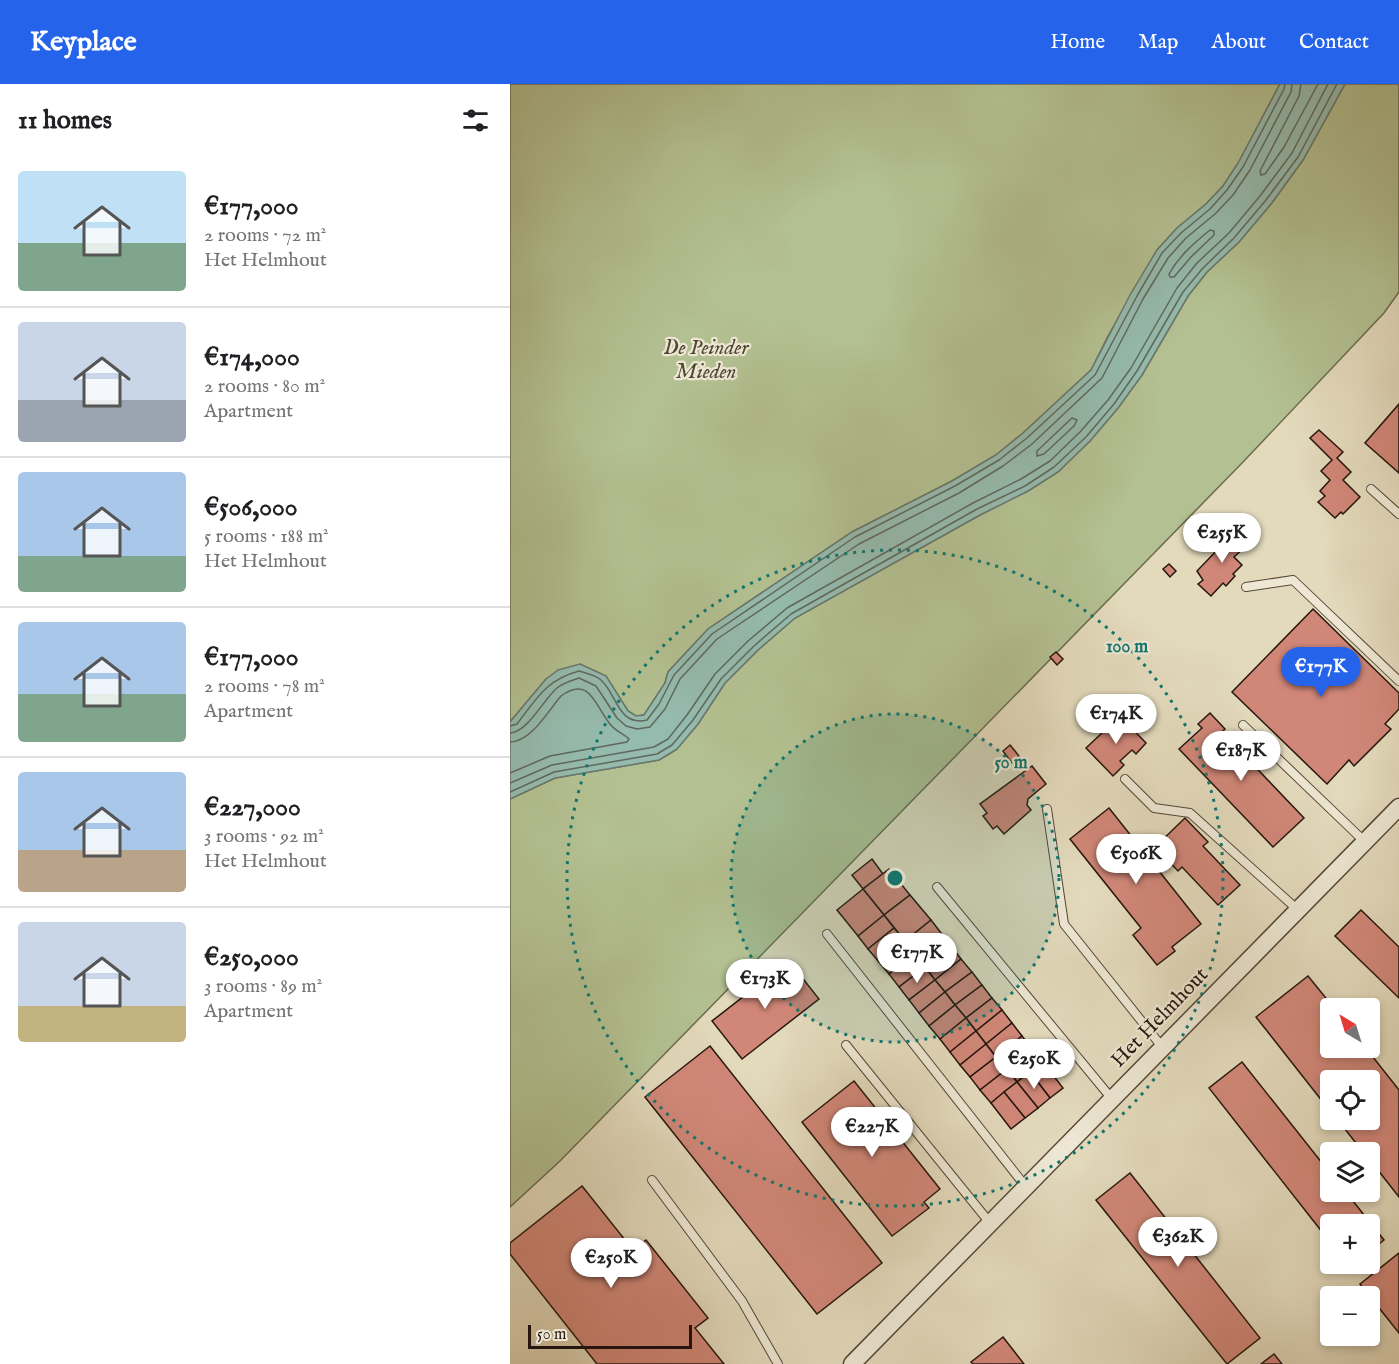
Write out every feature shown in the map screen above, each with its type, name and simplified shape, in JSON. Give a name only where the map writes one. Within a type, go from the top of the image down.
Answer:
[{"type":"street","name":"Het Helmhout","points":[[852,1364],[1399,807]]},
{"type":"lane","points":[[1371,489],[1399,514]]},
{"type":"lane","points":[[1246,587],[1293,580],[1399,681]]},
{"type":"lane","points":[[1243,724],[1365,842]]},
{"type":"lane","points":[[1125,779],[1154,808],[1190,813],[1298,910]]},
{"type":"lane","points":[[1047,809],[1064,924],[1163,1048]]},
{"type":"lane","points":[[937,887],[1112,1099]]},
{"type":"lane","points":[[827,934],[1026,1187]]},
{"type":"lane","points":[[846,1045],[990,1223]]},
{"type":"lane","points":[[652,1180],[742,1301],[778,1364]]},
{"type":"green space","name":"De Peinder Mieden","points":[[510,84],[1280,84],[1238,164],[1223,186],[1206,204],[1177,228],[1157,250],[1091,370],[1023,433],[996,455],[952,481],[852,532],[708,629],[668,672],[665,683],[644,715],[636,716],[628,711],[606,676],[580,664],[546,679],[510,722]]},
{"type":"green space","points":[[1345,84],[1399,84],[1399,292],[1384,313],[1244,461],[560,1161],[510,1207],[510,799],[555,778],[659,760],[676,750],[698,724],[725,683],[795,618],[980,515],[1028,491],[1058,472],[1090,441],[1118,408],[1142,375],[1188,296],[1207,272],[1239,242],[1271,204],[1303,160]]},
{"type":"water","points":[[1280,84],[1345,84],[1303,160],[1271,204],[1239,242],[1207,272],[1188,296],[1142,375],[1118,408],[1090,441],[1058,472],[1028,491],[980,515],[795,618],[725,683],[698,724],[677,749],[659,760],[555,778],[510,799],[510,722],[546,679],[558,670],[580,664],[606,676],[628,711],[636,716],[644,715],[665,683],[668,672],[708,629],[852,532],[952,481],[996,455],[1091,370],[1131,293],[1157,250],[1177,228],[1206,204],[1223,186],[1238,163]]},
{"type":"building","points":[[1399,404],[1399,473],[1365,443]]},
{"type":"building","points":[[1319,430],[1343,452],[1337,458],[1351,472],[1343,480],[1360,497],[1343,514],[1341,512],[1335,518],[1318,502],[1325,496],[1320,491],[1330,480],[1321,471],[1332,460],[1310,438]]},
{"type":"building","points":[[1232,531],[1247,545],[1234,557],[1242,565],[1226,586],[1223,583],[1211,596],[1198,584],[1203,580],[1197,571]]},
{"type":"building","points":[[1169,564],[1176,571],[1170,577],[1163,569]]},
{"type":"building","points":[[1313,609],[1399,693],[1399,709],[1385,724],[1391,729],[1354,766],[1349,760],[1327,784],[1232,692]]},
{"type":"building","points":[[1056,652],[1063,659],[1057,665],[1050,657]]},
{"type":"building","points":[[1210,713],[1225,729],[1222,732],[1304,818],[1273,847],[1179,749],[1202,728],[1198,724]]},
{"type":"building","points":[[1120,716],[1146,743],[1136,754],[1132,750],[1120,761],[1124,765],[1113,776],[1086,748]]},
{"type":"building","points":[[1010,745],[1019,756],[1011,762],[1003,751]]},
{"type":"building","points":[[1032,766],[1046,784],[1028,799],[1027,805],[1031,810],[1004,834],[997,826],[993,829],[983,816],[987,813],[980,804]]},
{"type":"building","points":[[1109,808],[1201,924],[1172,947],[1175,951],[1157,965],[1133,935],[1141,928],[1070,839]]},
{"type":"building","points":[[1185,818],[1208,842],[1203,846],[1240,885],[1218,905],[1182,867],[1178,871],[1155,847]]},
{"type":"building","points":[[872,859],[883,874],[863,889],[852,875]]},
{"type":"building","points":[[889,869],[910,895],[884,915],[863,889]]},
{"type":"building","points":[[863,889],[884,915],[858,936],[837,910]]},
{"type":"building","points":[[910,895],[931,920],[905,941],[884,915]]},
{"type":"building","points":[[1361,910],[1399,947],[1399,998],[1335,936]]},
{"type":"building","points":[[884,915],[894,928],[868,949],[858,936]]},
{"type":"building","points":[[931,920],[951,946],[925,967],[905,941]]},
{"type":"building","points":[[894,928],[905,941],[879,962],[868,949]]},
{"type":"building","points":[[905,941],[915,954],[889,974],[879,962]]},
{"type":"building","points":[[951,946],[961,959],[935,980],[925,967]]},
{"type":"building","points":[[915,954],[925,967],[899,987],[889,974]]},
{"type":"building","points":[[961,959],[972,972],[945,992],[935,980]]},
{"type":"building","points":[[789,961],[819,999],[742,1059],[712,1021]]},
{"type":"building","points":[[925,967],[935,980],[909,1000],[899,987]]},
{"type":"building","points":[[972,972],[982,985],[955,1005],[945,992]]},
{"type":"building","points":[[1308,976],[1326,998],[1320,998],[1320,1058],[1374,1058],[1399,1090],[1399,1197],[1380,1173],[1380,1142],[1355,1142],[1346,1130],[1380,1130],[1380,1070],[1320,1070],[1320,1098],[1256,1017]]},
{"type":"building","points":[[935,980],[945,992],[919,1013],[909,1000]]},
{"type":"building","points":[[982,985],[992,998],[966,1018],[955,1005]]},
{"type":"building","points":[[945,992],[955,1005],[929,1026],[919,1013]]},
{"type":"building","points":[[992,998],[1002,1010],[976,1031],[966,1018]]},
{"type":"building","points":[[955,1005],[966,1018],[940,1039],[929,1026]]},
{"type":"building","points":[[1002,1010],[1012,1023],[986,1044],[976,1031]]},
{"type":"building","points":[[966,1018],[976,1031],[950,1052],[940,1039]]},
{"type":"building","points":[[1012,1023],[1022,1036],[996,1057],[986,1044]]},
{"type":"building","points":[[976,1031],[986,1044],[960,1065],[950,1052]]},
{"type":"building","points":[[1022,1036],[1032,1049],[1007,1069],[996,1057]]},
{"type":"building","points":[[986,1044],[996,1057],[970,1077],[960,1065]]},
{"type":"building","points":[[710,1046],[882,1263],[817,1314],[645,1097]]},
{"type":"building","points":[[1032,1049],[1043,1062],[1017,1082],[1007,1069]]},
{"type":"building","points":[[996,1057],[1007,1069],[980,1090],[970,1077]]},
{"type":"building","points":[[1043,1062],[1063,1088],[1050,1098],[1030,1072]]},
{"type":"building","points":[[1242,1062],[1320,1160],[1320,1202],[1354,1202],[1363,1214],[1320,1214],[1320,1229],[1209,1088]]},
{"type":"building","points":[[1007,1069],[1017,1082],[991,1103],[980,1090]]},
{"type":"building","points":[[1030,1072],[1050,1098],[1038,1108],[1017,1082]]},
{"type":"building","points":[[854,1081],[940,1189],[924,1202],[929,1208],[892,1236],[802,1122]]},
{"type":"building","points":[[1017,1082],[1038,1108],[1025,1118],[1004,1092]]},
{"type":"building","points":[[1004,1092],[1025,1118],[1011,1129],[991,1103]]},
{"type":"building","points":[[1130,1173],[1260,1338],[1227,1364],[1096,1200]]},
{"type":"building","points":[[582,1186],[633,1250],[646,1240],[708,1318],[695,1328],[724,1364],[597,1364],[510,1254],[510,1243]]},
{"type":"building","points":[[1399,1253],[1399,1333],[1380,1309],[1380,1286],[1362,1286],[1360,1284],[1373,1274],[1380,1274],[1380,1268]]},
{"type":"building","points":[[1003,1337],[1024,1364],[973,1364],[971,1362]]},
{"type":"building","points":[[1274,1354],[1282,1364],[1261,1364]]}]
